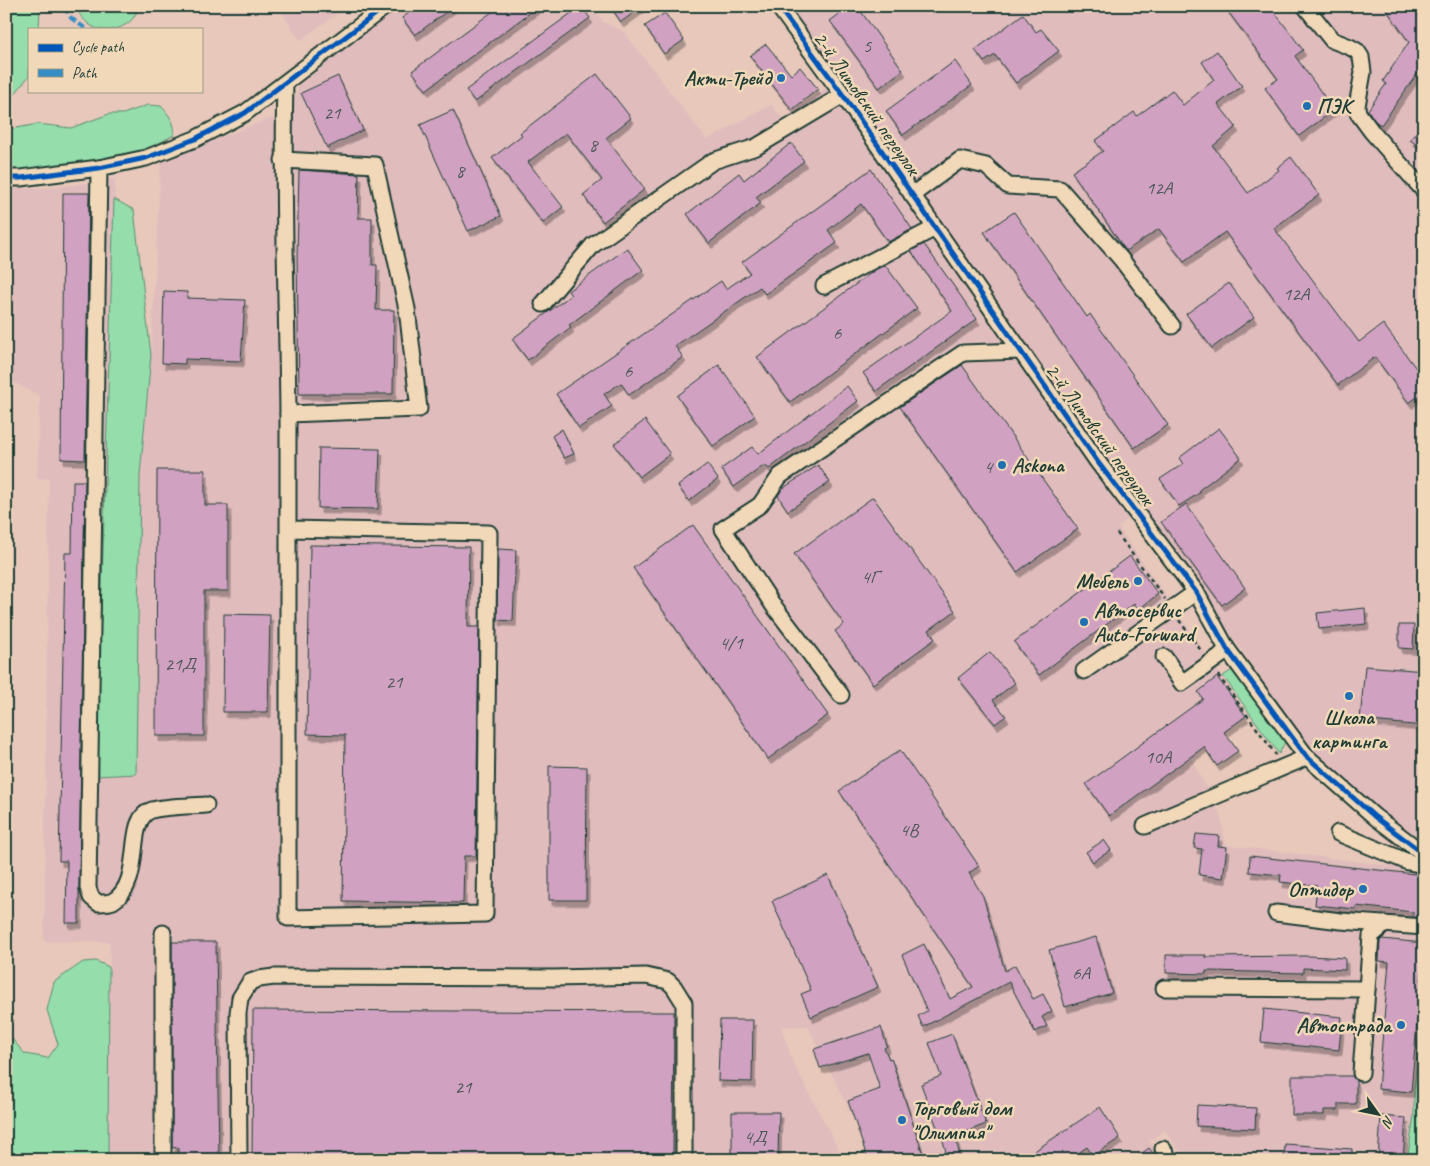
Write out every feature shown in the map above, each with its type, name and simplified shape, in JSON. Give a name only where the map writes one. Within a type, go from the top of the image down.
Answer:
[{"type":"street","points":[[6,178],[22,178],[99,168],[146,158],[195,139],[245,114],[386,6]]},
{"type":"street","name":"2-й Литовский переулок","points":[[778,6],[843,94],[1097,461],[1196,592],[1227,649],[1306,756],[1375,818],[1424,854]]},
{"type":"street","points":[[1305,6],[1332,40],[1357,51],[1361,57],[1363,72],[1356,106],[1358,113],[1372,132],[1424,191]]},
{"type":"street","points":[[284,84],[283,160],[288,414],[288,529],[288,918],[485,914],[489,533],[288,529]]},
{"type":"street","points":[[543,304],[593,245],[705,166],[713,161],[756,147],[843,94]]},
{"type":"street","points":[[283,160],[375,165],[407,309],[419,409],[288,414]]},
{"type":"street","points":[[912,194],[960,160],[986,166],[1008,186],[1060,189],[1121,259],[1172,326]]},
{"type":"street","points":[[99,168],[88,888],[91,897],[98,903],[112,902],[126,890],[132,872],[136,833],[141,819],[151,810],[206,805]]},
{"type":"street","points":[[824,286],[935,228]]},
{"type":"street","points":[[840,695],[773,604],[723,529],[760,505],[780,476],[963,353],[1021,351]]},
{"type":"street","points":[[1084,670],[1196,592]]},
{"type":"street","points":[[1164,657],[1182,683],[1227,649]]},
{"type":"street","points":[[1145,826],[1306,756]]},
{"type":"street","points":[[1338,833],[1408,862],[1424,865]]},
{"type":"street","points":[[1276,912],[1341,921],[1424,927]]},
{"type":"street","points":[[1360,1073],[1371,936],[1385,924]]},
{"type":"street","points":[[162,1160],[163,934]]},
{"type":"street","points":[[239,1160],[238,1014],[240,998],[250,982],[259,978],[274,977],[553,978],[646,976],[668,981],[684,1003],[684,1160]]},
{"type":"street","points":[[1164,988],[1367,989]]},
{"type":"shaded area","points":[[278,6],[348,6],[300,40]]},
{"type":"shaded area","points":[[402,6],[593,6],[603,22],[624,32],[707,140],[771,105],[783,119],[834,82],[778,6],[1424,6],[1424,843],[1333,773],[1310,750],[1237,643],[1220,640],[1133,515],[1118,527],[1249,716],[1191,759],[1220,814],[1226,845],[1424,870],[1424,978],[1413,1091],[1413,1160],[1185,1160],[1165,1130],[1149,1141],[1161,1160],[874,1160],[808,1026],[781,1027],[792,1060],[844,1160],[108,1160],[110,942],[44,941],[49,479],[37,478],[40,396],[6,378],[6,189],[50,188],[115,179],[96,776],[140,475],[151,355],[161,160],[270,119],[288,117],[300,82]]},
{"type":"green space","points":[[6,6],[40,6],[39,28],[28,28],[28,77],[14,95],[6,98]]},
{"type":"green space","points":[[75,6],[138,6],[133,19],[118,28],[93,27],[78,12]]},
{"type":"green space","points":[[148,105],[161,106],[171,119],[174,135],[148,149],[98,162],[20,171],[6,170],[6,130],[38,124],[71,128],[109,114],[123,114]]},
{"type":"green space","points":[[114,199],[134,210],[151,355],[140,475],[136,774],[96,776]]},
{"type":"green space","points":[[1235,668],[1286,740],[1279,754],[1223,676]]},
{"type":"green space","points":[[96,961],[109,967],[108,1160],[6,1160],[6,1032],[25,1054],[48,1058],[58,1044],[47,1010],[54,982],[83,962]]},
{"type":"green space","points":[[1424,991],[1424,1159],[1407,1160],[1414,1116],[1414,1090]]},
{"type":"building","points":[[418,6],[454,6],[415,35],[402,18]]},
{"type":"building","points":[[500,6],[539,6],[426,90],[412,71]]},
{"type":"building","points":[[581,6],[590,18],[475,102],[466,90]]},
{"type":"building","points":[[610,6],[643,6],[621,22]]},
{"type":"building","points":[[850,6],[857,6],[903,70],[879,88],[830,21]]},
{"type":"building","points":[[1224,6],[1270,6],[1303,50],[1295,56],[1334,110],[1299,136],[1265,88],[1278,79]]},
{"type":"building","points":[[1384,6],[1424,6],[1424,64],[1381,125],[1375,121],[1368,110],[1386,84],[1383,81],[1409,42]]},
{"type":"building","points":[[665,13],[684,40],[664,54],[645,26]]},
{"type":"building","points":[[1023,14],[1036,32],[1041,29],[1059,51],[1016,83],[995,55],[984,62],[975,50]]},
{"type":"building","points":[[766,44],[791,75],[800,67],[818,89],[792,110],[750,56]]},
{"type":"building","points":[[1217,51],[1242,86],[1218,104],[1236,127],[1213,146],[1248,193],[1279,170],[1277,168],[1291,157],[1319,195],[1274,228],[1359,342],[1383,324],[1424,379],[1424,392],[1409,403],[1375,357],[1338,385],[1225,232],[1184,262],[1159,229],[1126,251],[1072,172],[1103,151],[1095,141],[1134,112],[1137,116],[1172,90],[1183,105],[1214,80],[1202,62]]},
{"type":"building","points":[[955,61],[972,85],[903,135],[886,111]]},
{"type":"building","points":[[597,74],[631,118],[606,138],[645,189],[603,222],[583,195],[602,180],[566,133],[528,162],[563,207],[543,223],[492,158],[522,135],[520,133]]},
{"type":"building","points":[[338,76],[363,130],[327,148],[301,93]]},
{"type":"building","points":[[453,110],[501,216],[468,231],[420,125]]},
{"type":"building","points":[[1424,122],[1424,150],[1410,140]]},
{"type":"building","points":[[791,143],[804,161],[756,197],[761,203],[709,243],[687,214],[739,173],[744,180]]},
{"type":"building","points":[[871,169],[912,229],[888,242],[861,204],[828,230],[837,243],[765,294],[760,287],[675,346],[683,357],[629,395],[621,383],[604,394],[612,406],[579,428],[556,394],[721,281],[726,289],[750,273],[742,262]]},
{"type":"building","points":[[299,170],[359,174],[358,218],[372,218],[372,265],[377,265],[376,310],[394,310],[393,394],[299,394],[297,257]]},
{"type":"building","points":[[63,193],[89,193],[85,460],[61,459]]},
{"type":"building","points":[[1014,212],[1087,317],[1090,314],[1168,425],[1134,448],[984,232]]},
{"type":"building","points":[[924,244],[977,319],[876,391],[863,373],[952,311],[911,251]]},
{"type":"building","points":[[627,248],[643,270],[569,325],[571,327],[528,360],[512,339],[571,295],[568,291]]},
{"type":"building","points":[[885,265],[917,308],[790,402],[757,357],[875,270]]},
{"type":"building","points":[[1229,283],[1254,317],[1212,348],[1186,314]]},
{"type":"building","points":[[164,291],[187,292],[187,298],[245,300],[241,361],[185,359],[185,364],[162,363]]},
{"type":"building","points":[[719,365],[755,416],[713,446],[677,396]]},
{"type":"building","points":[[962,365],[1078,529],[1017,572],[900,407]]},
{"type":"building","points":[[847,386],[858,401],[769,469],[765,465],[734,487],[721,469],[752,447],[758,454]]},
{"type":"building","points":[[645,420],[670,454],[639,477],[614,444]]},
{"type":"building","points":[[1219,428],[1241,458],[1199,490],[1201,492],[1179,506],[1160,479],[1183,464],[1179,458]]},
{"type":"building","points":[[562,429],[574,454],[564,458],[552,436]]},
{"type":"building","points":[[319,448],[380,449],[378,509],[318,508]]},
{"type":"building","points":[[707,464],[718,479],[689,501],[678,486]]},
{"type":"building","points":[[818,465],[830,482],[788,511],[778,496],[782,489]]},
{"type":"building","points":[[157,470],[205,470],[205,505],[228,505],[228,591],[204,591],[204,736],[156,736]]},
{"type":"building","points":[[73,481],[85,481],[79,923],[66,923],[67,861],[59,861],[65,553],[72,553]]},
{"type":"building","points":[[873,497],[955,611],[929,630],[935,639],[873,684],[835,631],[844,624],[794,554]]},
{"type":"building","points":[[1186,504],[1245,588],[1222,605],[1161,522]]},
{"type":"building","points":[[693,525],[828,715],[768,759],[633,568]]},
{"type":"building","points":[[310,545],[469,547],[468,627],[479,627],[476,856],[464,856],[463,903],[343,901],[345,735],[307,734]]},
{"type":"building","points":[[498,549],[516,550],[513,621],[497,620]]},
{"type":"building","points":[[1130,556],[1158,594],[1138,610],[1134,604],[1039,675],[1014,642]]},
{"type":"building","points":[[1365,608],[1366,624],[1319,629],[1317,613]]},
{"type":"building","points":[[224,614],[270,615],[268,712],[223,712]]},
{"type":"building","points":[[1399,625],[1414,625],[1413,649],[1399,648]]},
{"type":"building","points":[[990,652],[1015,683],[993,700],[1006,716],[995,724],[958,678]]},
{"type":"building","points":[[1365,666],[1424,671],[1424,726],[1360,720]]},
{"type":"building","points":[[1217,677],[1246,716],[1224,732],[1238,751],[1217,766],[1204,747],[1109,816],[1086,784],[1203,699],[1198,692]]},
{"type":"building","points":[[900,750],[979,866],[969,873],[983,896],[1005,971],[1015,965],[1033,999],[1043,994],[1052,1011],[1042,1017],[1047,1026],[1035,1032],[1009,982],[923,1027],[918,1016],[927,1011],[902,955],[924,944],[950,999],[973,987],[839,791]]},
{"type":"building","points":[[549,766],[587,767],[586,900],[549,900]]},
{"type":"building","points":[[1196,834],[1219,836],[1218,846],[1227,847],[1223,878],[1199,875],[1202,849],[1194,848]]},
{"type":"building","points":[[1104,840],[1111,850],[1093,862],[1086,852]]},
{"type":"building","points":[[1250,856],[1424,875],[1424,918],[1413,917],[1413,912],[1356,906],[1356,909],[1315,905],[1317,886],[1280,882],[1281,875],[1249,872]]},
{"type":"building","points":[[828,875],[878,987],[811,1017],[801,994],[811,990],[772,901]]},
{"type":"building","points":[[1096,937],[1112,993],[1065,1007],[1049,950]]},
{"type":"building","name":"Автострада","points":[[1382,939],[1424,943],[1411,1092],[1378,1089],[1389,962],[1379,961],[1380,941]]},
{"type":"building","points":[[172,942],[216,942],[219,1160],[178,1160],[178,1147],[172,1148]]},
{"type":"building","points":[[1166,955],[1345,958],[1345,970],[1303,968],[1303,973],[1206,971],[1206,974],[1166,973]]},
{"type":"building","points":[[1264,1009],[1342,1017],[1339,1050],[1261,1042]]},
{"type":"building","points":[[253,1010],[674,1012],[673,1160],[252,1160]]},
{"type":"building","points":[[720,1020],[753,1020],[752,1082],[718,1081]]},
{"type":"building","points":[[881,1027],[887,1046],[884,1048],[889,1059],[891,1058],[925,1160],[868,1160],[848,1101],[880,1089],[868,1053],[820,1068],[814,1049]]},
{"type":"building","points":[[952,1034],[986,1124],[955,1136],[961,1160],[948,1160],[940,1129],[938,1130],[921,1084],[941,1076],[929,1043]]},
{"type":"building","points":[[1292,1076],[1352,1076],[1356,1081],[1356,1104],[1338,1104],[1338,1110],[1324,1110],[1324,1115],[1292,1115]]},
{"type":"building","points":[[1197,1105],[1256,1108],[1255,1129],[1196,1126]]},
{"type":"building","points":[[1100,1107],[1120,1138],[1093,1156],[1087,1147],[1068,1160],[1021,1160]]},
{"type":"building","points":[[732,1112],[779,1112],[778,1160],[732,1160]]},
{"type":"building","points":[[1381,1116],[1406,1118],[1403,1160],[1378,1160]]},
{"type":"building","points":[[1285,1144],[1352,1149],[1352,1160],[1284,1160]]},
{"type":"building","points":[[1149,1148],[1158,1160],[1133,1160]]},
{"type":"marked path","points":[[64,6],[71,18],[85,28]]},
{"type":"cycle path","points":[[6,178],[21,178],[99,168],[146,158],[195,139],[245,113],[386,6]]},
{"type":"cycle path","points":[[778,6],[843,95],[1097,461],[1196,592],[1227,649],[1306,756],[1375,817],[1424,854]]},
{"type":"place","name":"Акти-Трейд","points":[[781,78]]},
{"type":"place","name":"ПЭК","points":[[1307,106]]},
{"type":"place","name":"Askona","points":[[1002,465]]},
{"type":"place","name":"Мебель","points":[[1138,581]]},
{"type":"place","name":"Автосервис Auto-Forward","points":[[1084,622]]},
{"type":"place","name":"Школа картинга","points":[[1349,696]]},
{"type":"place","name":"Оптидор","points":[[1363,889]]},
{"type":"place","name":"Автострада","points":[[1401,1025]]},
{"type":"place","name":"Торговый дом \"Олимпия\"","points":[[902,1120]]}]
